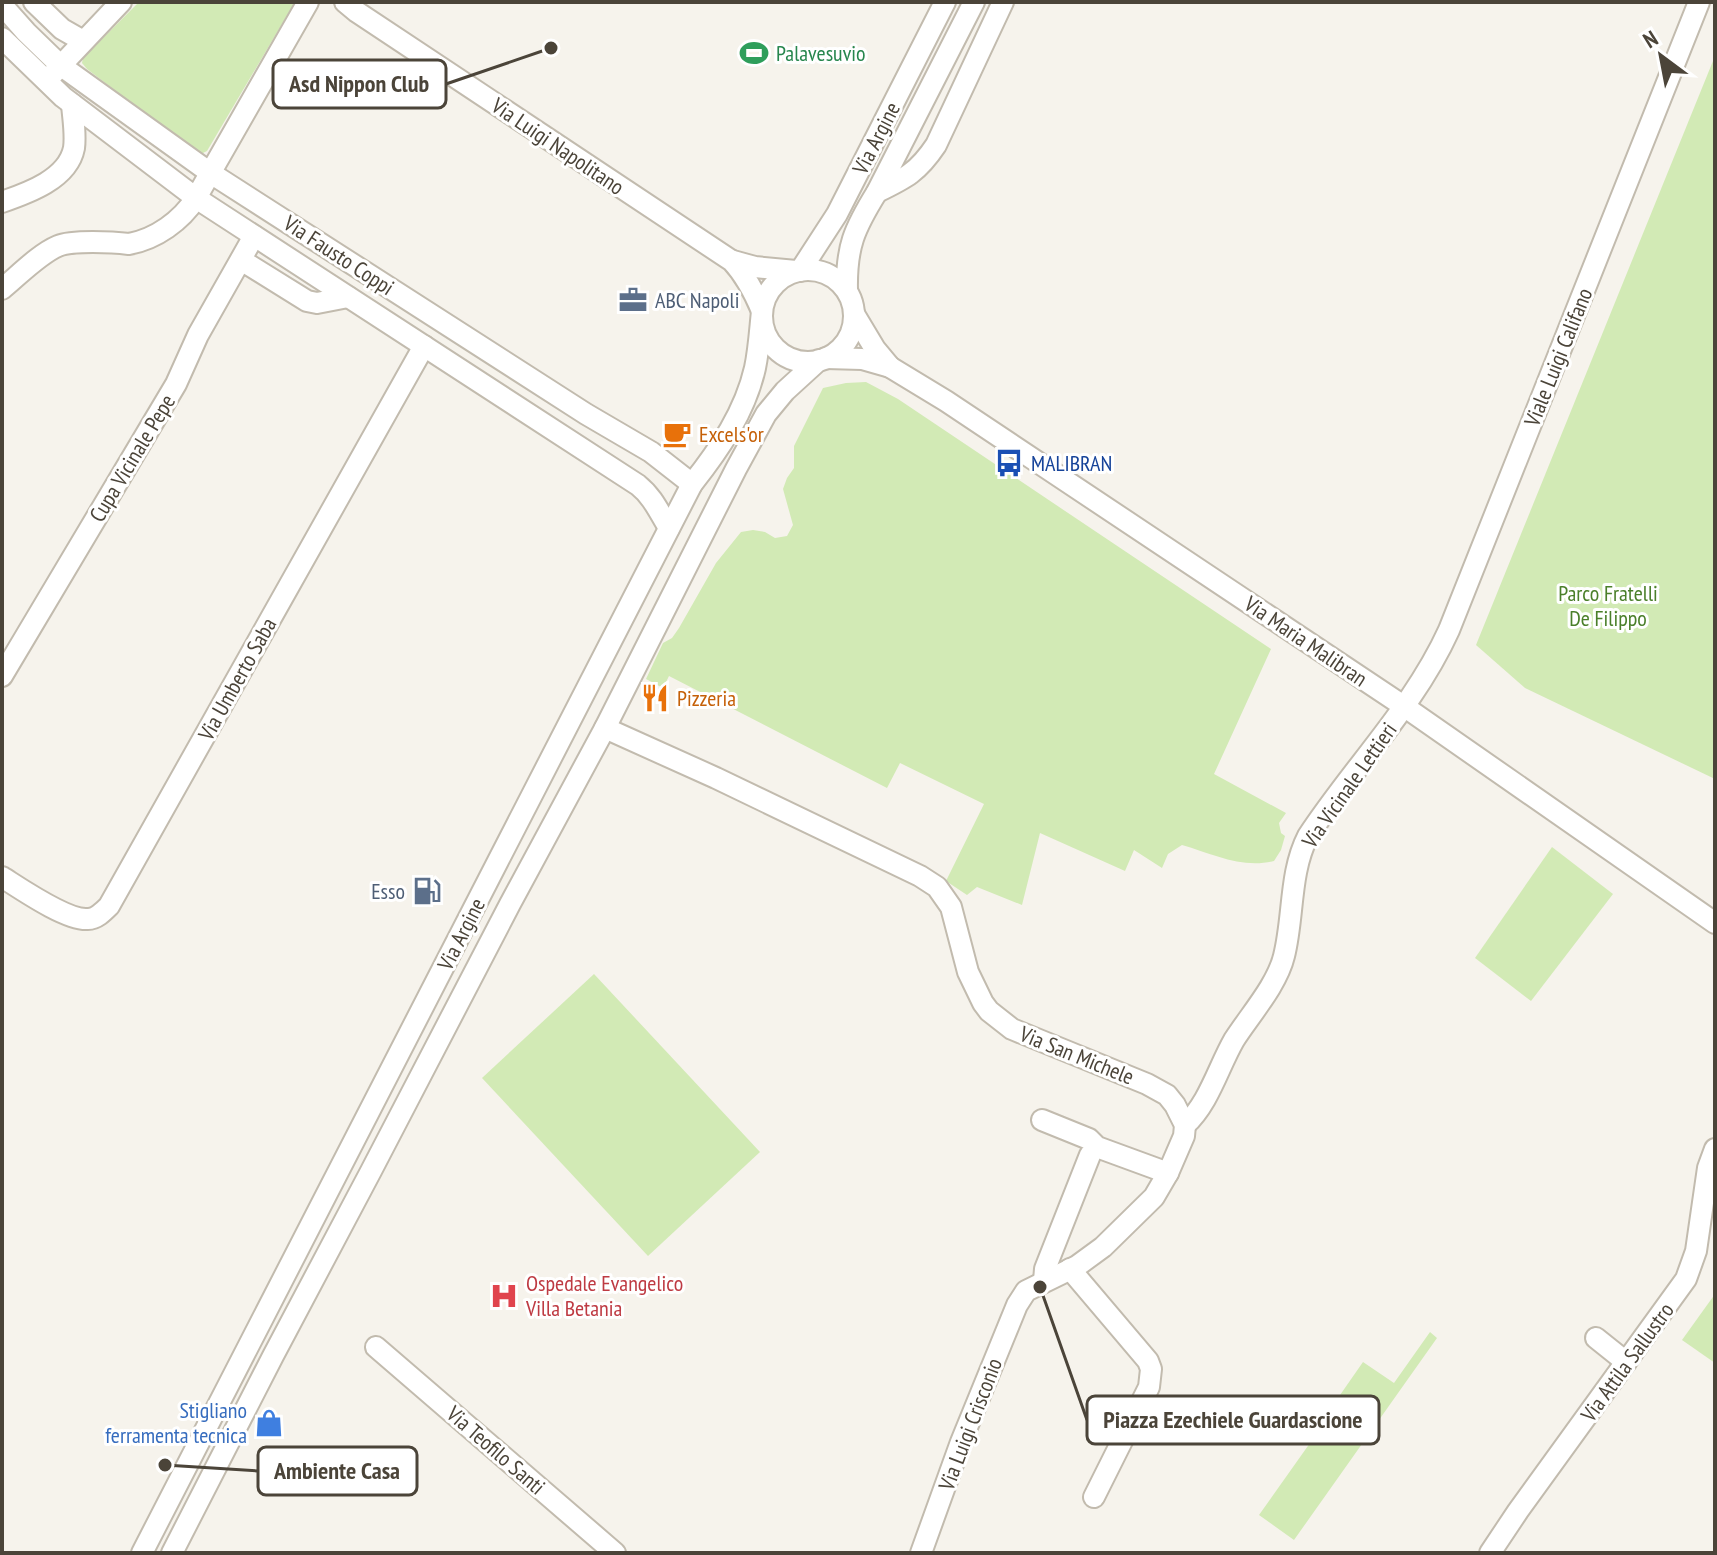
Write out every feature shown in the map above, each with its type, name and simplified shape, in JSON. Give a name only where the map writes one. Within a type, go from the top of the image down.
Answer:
[{"type":"street","points":[[34,2],[62,29],[83,41]]},
{"type":"street","points":[[46,82],[121,2]]},
{"type":"street","points":[[2,289],[61,244],[129,244],[170,226],[196,198],[308,2]]},
{"type":"street","name":"Via Luigi Napolitano","points":[[345,2],[732,261],[743,272],[762,311]]},
{"type":"street","name":"Via Argine","points":[[800,271],[837,214],[945,2]]},
{"type":"street","name":"Via Argine","points":[[847,291],[848,252],[860,220],[974,2]]},
{"type":"street","name":"Via Argine","points":[[877,192],[909,176],[936,145],[1003,2]]},
{"type":"street","name":"Viale Luigi Califano","points":[[1405,707],[1429,670],[1449,630],[1699,2]]},
{"type":"street","name":"Via Fausto Coppi","points":[[2,5],[60,65],[209,172],[572,405],[651,452],[692,484]]},
{"type":"street","points":[[2,38],[26,32]]},
{"type":"street","name":"Via Fausto Coppi","points":[[2,38],[72,104],[196,198],[638,485],[651,495],[669,528]]},
{"type":"street","points":[[2,202],[23,195],[51,179],[71,159],[75,141],[72,104]]},
{"type":"street","name":"Cupa Vicinale Pepe","points":[[2,676],[176,384],[198,335],[254,236]]},
{"type":"street","name":"Via Fausto Coppi","points":[[241,260],[307,301],[317,303],[348,297]]},
{"type":"street","name":"Via Luigi Napolitano","points":[[732,261],[755,267],[800,271]]},
{"type":"street","points":[[808,270],[834,278],[847,291],[854,314],[852,330],[839,350],[823,359],[805,362],[793,360],[772,346],[766,335],[762,311],[767,295],[777,282],[791,273],[808,270]]},
{"type":"street","name":"Via Argine","points":[[142,1553],[669,528],[692,484],[718,452],[745,398],[755,368],[762,311]]},
{"type":"street","name":"Via Maria Malibran","points":[[854,314],[890,367]]},
{"type":"street","name":"Via Umberto Saba","points":[[2,877],[78,919],[94,918],[109,906],[424,346]]},
{"type":"street","name":"Via Argine","points":[[172,1553],[605,728],[736,469],[766,414],[785,391],[823,359]]},
{"type":"street","name":"Via Maria Malibran","points":[[823,359],[862,359],[890,367],[946,401],[1405,707],[1715,923]]},
{"type":"street","name":"Via Vicinale Lettieri","points":[[1185,1125],[1197,1113],[1233,1043],[1280,971],[1300,855],[1308,836],[1405,707]]},
{"type":"street","name":"Via San Michele","points":[[605,728],[716,778],[937,887],[951,907],[968,972],[989,1011],[1012,1029],[1167,1095],[1185,1125]]},
{"type":"street","points":[[1042,1120],[1089,1139],[1097,1147],[1168,1173]]},
{"type":"street","points":[[1090,1155],[1045,1269],[1044,1281],[1074,1268],[1103,1247],[1154,1197],[1184,1136],[1185,1125]]},
{"type":"street","name":"Via Attila Sallustro","points":[[1490,1553],[1675,1295],[1696,1251],[1708,1168],[1715,1149]]},
{"type":"street","points":[[1074,1268],[1151,1369],[1149,1387],[1094,1497]]},
{"type":"street","name":"Via Luigi Crisconio","points":[[921,1553],[961,1442],[1017,1305],[1026,1291],[1044,1281]]},
{"type":"street","points":[[1596,1338],[1626,1362]]},
{"type":"street","name":"Via Teofilo Santi","points":[[376,1347],[615,1553]]},
{"type":"green space","points":[[139,2],[295,2],[207,151],[201,154],[82,63],[83,58]]},
{"type":"green space","name":"Parco Fratelli De Filippo","points":[[1715,56],[1715,779],[1525,688],[1476,645]]},
{"type":"green space","points":[[866,382],[898,399],[1271,649],[1214,774],[1286,813],[1279,823],[1285,836],[1274,861],[1239,862],[1182,845],[1168,854],[1162,868],[1134,850],[1125,871],[1040,833],[1022,905],[977,887],[967,895],[946,881],[984,804],[900,763],[887,788],[669,676],[663,688],[646,679],[663,643],[672,638],[716,563],[741,532],[765,532],[775,538],[787,536],[793,525],[783,489],[794,468],[794,446],[823,388]]},
{"type":"green space","points":[[1552,847],[1613,894],[1531,1001],[1475,958]]},
{"type":"green space","points":[[594,974],[760,1152],[648,1256],[482,1078]]},
{"type":"green space","points":[[1715,1294],[1715,1363],[1682,1340]]},
{"type":"green space","points":[[1430,1332],[1437,1338],[1294,1540],[1259,1515],[1363,1362],[1394,1383]]},
{"type":"place","name":"Asd Nippon Club","points":[[551,48]]},
{"type":"place","name":"Palavesuvio","points":[[754,53]]},
{"type":"place","name":"ABC Napoli","points":[[633,300]]},
{"type":"place","name":"Excels'or","points":[[677,434]]},
{"type":"place","name":"MALIBRAN","points":[[1009,463]]},
{"type":"place","name":"Pizzeria","points":[[655,698]]},
{"type":"place","name":"Esso","points":[[427,891]]},
{"type":"place","name":"Piazza Ezechiele Guardascione","points":[[1040,1287]]},
{"type":"place","name":"Ospedale Evangelico Villa Betania","points":[[504,1296]]},
{"type":"place","name":"Stigliano ferramenta tecnica","points":[[269,1423]]},
{"type":"place","name":"Ambiente Casa","points":[[165,1465]]}]
